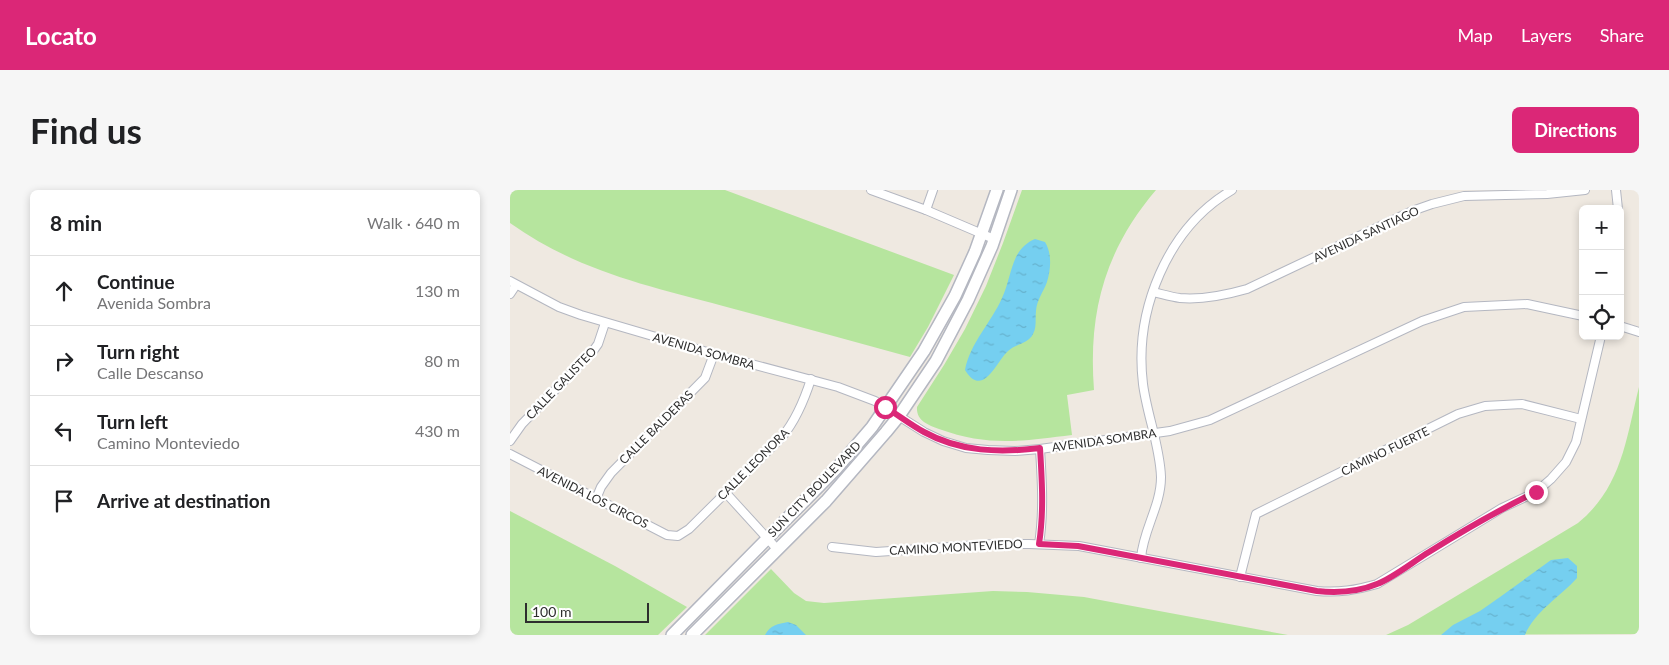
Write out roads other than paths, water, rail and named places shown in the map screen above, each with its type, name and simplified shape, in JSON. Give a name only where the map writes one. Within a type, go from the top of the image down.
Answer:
[{"type":"street","points":[[871,190],[926,210],[994,239]]},
{"type":"street","points":[[926,210],[933,190]]},
{"type":"street","name":"SUN CITY BOULEVARD","points":[[672,635],[836,469],[872,427],[924,351],[955,296],[975,252],[997,190]]},
{"type":"street","name":"SUN CITY BOULEVARD","points":[[692,635],[826,501],[899,416],[940,352],[968,300],[994,239],[1011,190]]},
{"type":"street","points":[[1141,558],[1142,547],[1152,521],[1160,490],[1159,463],[1146,403],[1142,362],[1148,307],[1158,278],[1181,235],[1200,215],[1223,195],[1232,190]]},
{"type":"street","name":"AVENIDA SANTIAGO","points":[[1153,292],[1179,298],[1196,298],[1247,290],[1412,212],[1464,196],[1547,194],[1585,190]]},
{"type":"street","points":[[1616,190],[1618,205]]},
{"type":"street","points":[[510,294],[513,283]]},
{"type":"street","name":"AVENIDA SOMBRA","points":[[513,283],[559,307],[605,323],[855,393],[885,407],[924,432],[943,441],[966,448],[1015,451],[1170,431],[1210,420],[1422,320],[1464,306],[1527,304],[1579,315]]},
{"type":"street","name":"CALLE GALISTEO","points":[[510,441],[522,424],[593,351],[598,344],[605,323]]},
{"type":"street","points":[[1624,327],[1639,332]]},
{"type":"street","name":"CAMINO MONTEVIEDO","points":[[832,547],[876,552],[995,544],[1078,546],[1317,591],[1336,593],[1357,590],[1377,584],[1495,512],[1536,492],[1551,479],[1566,462],[1576,442],[1600,340]]},
{"type":"street","name":"CALLE BALDERAS","points":[[596,499],[610,473],[705,378],[714,354]]},
{"type":"street","name":"CALLE LEONORA","points":[[678,536],[688,529],[782,437],[791,426],[802,405],[811,380]]},
{"type":"street","name":"CAMINO FUERTE","points":[[1240,577],[1256,514],[1458,414],[1485,406],[1522,404],[1581,419]]},
{"type":"street","points":[[1039,544],[1042,524],[1043,487],[1040,448]]},
{"type":"street","name":"AVENIDA LOS CIRCOS","points":[[510,454],[667,535],[678,536]]},
{"type":"street","points":[[726,492],[777,549]]},
{"type":"water","points":[[1035,239],[1045,242],[1049,251],[1050,261],[1047,282],[1037,307],[1034,331],[1029,339],[1008,351],[989,375],[983,380],[978,381],[972,378],[965,370],[971,351],[1002,298],[1018,254],[1027,244]]},
{"type":"water","points":[[1568,558],[1577,566],[1577,578],[1541,611],[1529,626],[1525,635],[1441,635],[1453,625],[1480,611],[1551,560]]},
{"type":"water","points":[[788,622],[796,625],[806,635],[765,635],[772,627]]}]
